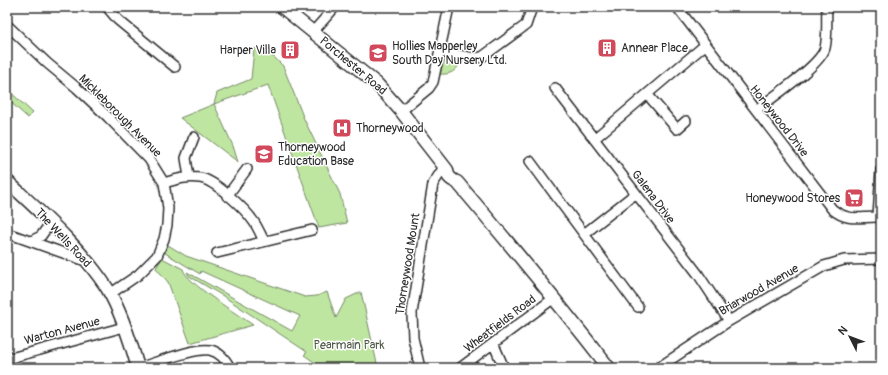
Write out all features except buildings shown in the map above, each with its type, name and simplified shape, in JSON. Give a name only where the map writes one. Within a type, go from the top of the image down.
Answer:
[{"type":"street","points":[[107,7],[118,20],[175,67]]},
{"type":"street","name":"Porchester Road","points":[[282,7],[312,33],[372,79],[401,111],[445,168],[447,174],[453,181],[457,182],[559,304],[609,368]]},
{"type":"street","points":[[312,33],[335,7]]},
{"type":"street","points":[[401,111],[429,88],[435,76],[449,7]]},
{"type":"street","points":[[440,52],[475,58],[482,57],[526,25],[532,7]]},
{"type":"street","name":"Honeywood Drive","points":[[677,7],[832,209],[844,217],[849,218],[880,217]]},
{"type":"street","points":[[756,110],[811,67],[820,57],[825,47],[827,7]]},
{"type":"street","name":"Mickleborough Avenue","points":[[7,25],[119,128],[149,159],[164,183],[168,208],[167,225],[160,250],[146,269],[110,294]]},
{"type":"street","points":[[594,139],[705,45]]},
{"type":"street","name":"Galena Drive","points":[[555,88],[698,274],[729,321]]},
{"type":"street","points":[[647,94],[677,129],[686,121]]},
{"type":"street","points":[[189,177],[186,158],[193,143]]},
{"type":"street","points":[[530,161],[638,307]]},
{"type":"street","name":"Thorneywood Mount","points":[[420,368],[414,338],[412,313],[433,184],[445,168]]},
{"type":"street","points":[[228,196],[247,169]]},
{"type":"street","points":[[880,217],[881,170]]},
{"type":"street","points":[[164,183],[189,177],[202,178],[213,184],[228,196],[254,222],[264,241]]},
{"type":"street","name":"The Wells Road","points":[[7,181],[51,222],[86,261],[110,294],[124,327],[138,368]]},
{"type":"street","points":[[584,234],[635,194]]},
{"type":"street","points":[[31,241],[41,236],[51,222]]},
{"type":"street","points":[[217,253],[312,230]]},
{"type":"street","points":[[7,233],[86,261]]},
{"type":"street","name":"Briarwood Avenue","points":[[658,368],[729,321],[824,266],[844,260],[881,259]]},
{"type":"street","name":"Wheatfields Road","points":[[460,368],[559,304]]},
{"type":"street","name":"Warton Avenue","points":[[7,359],[124,327]]},
{"type":"street","points":[[494,345],[504,368]]},
{"type":"street","points":[[138,368],[192,352],[204,350],[211,350],[217,353],[226,360],[230,368]]},
{"type":"green space","points":[[260,48],[275,58],[283,66],[304,119],[340,194],[347,223],[319,228],[268,85],[214,104],[217,93],[251,79],[254,49]]},
{"type":"green space","points":[[447,59],[460,62],[453,72],[440,74],[443,62]]},
{"type":"green space","points":[[7,89],[33,113],[28,118],[7,99]]},
{"type":"green space","points":[[214,104],[233,146],[238,162],[180,118]]},
{"type":"green space","name":"Pearmain Park","points":[[168,245],[186,256],[305,297],[317,296],[327,292],[336,318],[346,299],[361,292],[378,368],[323,368],[304,355],[307,352],[223,296],[189,276],[187,272],[292,331],[300,316],[201,271],[200,274],[165,253]]},
{"type":"green space","points":[[162,258],[183,269],[186,275],[203,290],[225,307],[253,325],[190,343],[168,282],[156,268]]},
{"type":"place","name":"Annear Place","points":[[607,48]]},
{"type":"place","name":"Harper Villa","points":[[290,50]]},
{"type":"place","name":"Hollies Mapperley South Day Nursery Ltd.","points":[[378,53]]},
{"type":"place","name":"Thorneywood","points":[[342,128]]},
{"type":"place","name":"Thorneywood Education Base","points":[[264,154]]},
{"type":"place","name":"Honeywood Stores","points":[[854,198]]}]
